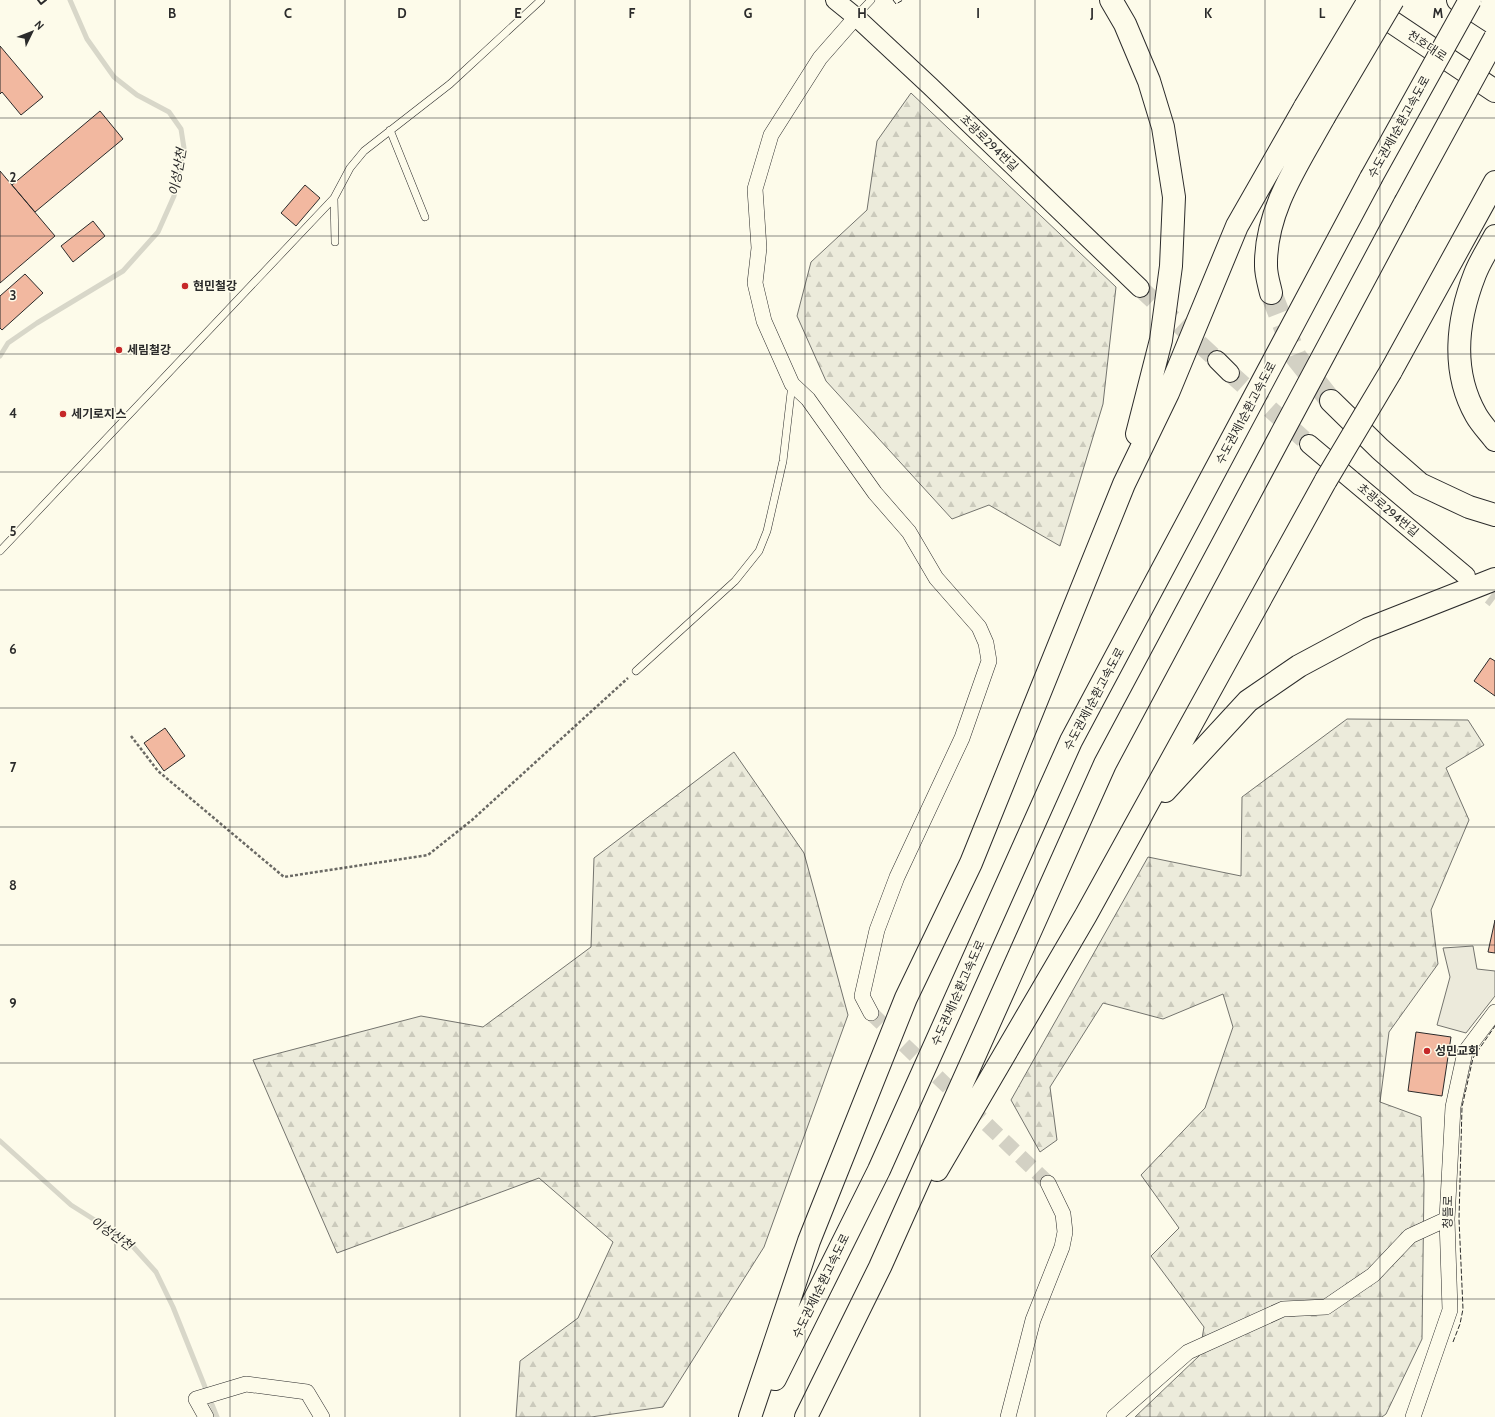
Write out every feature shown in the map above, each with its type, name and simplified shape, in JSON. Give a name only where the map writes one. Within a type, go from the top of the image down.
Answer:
[{"type":"main road","points":[[1111,0],[1125,24],[1149,81],[1163,128],[1174,197],[1171,266],[1161,340],[1124,484]]},
{"type":"main road","name":"천호대로","points":[[1358,0],[1495,91]]},
{"type":"main road","points":[[750,1417],[809,1241],[906,998],[971,862],[1124,484],[1168,393],[1237,226],[1305,107],[1369,0]]},
{"type":"main road","points":[[1271,293],[1266,267],[1268,239],[1273,215],[1284,190],[1324,117],[1394,0]]},
{"type":"main road","points":[[1458,0],[1495,24]]},
{"type":"main road","name":"수도권제1순환고속도로","points":[[756,1417],[879,1170],[1071,741],[1371,178],[1470,0]]},
{"type":"main road","points":[[806,1417],[880,1267],[1104,764],[1404,203],[1495,38]]},
{"type":"main road","points":[[880,1267],[1086,915],[1326,480],[1391,371],[1495,182]]},
{"type":"main road","points":[[1495,236],[1475,274],[1464,312],[1458,348],[1462,383],[1477,416],[1495,440]]},
{"type":"main road","points":[[1331,401],[1380,449],[1420,484],[1469,507],[1495,515]]},
{"type":"main road","points":[[1141,817],[1248,701],[1300,666],[1368,629],[1495,579]]},
{"type":"street","name":"초광로294번길","points":[[835,0],[856,17],[1140,288]]},
{"type":"street","points":[[856,17],[820,58],[771,135],[756,189],[759,248],[755,283],[764,322],[792,384],[808,399],[875,493],[909,532],[936,578],[979,627],[986,643],[989,661],[962,738],[916,835],[877,930],[862,996],[871,1013]]},
{"type":"street","points":[[1217,360],[1230,373]]},
{"type":"street","name":"초광로294번길","points":[[1309,444],[1466,576]]},
{"type":"street","name":"청뜰로","points":[[1413,1417],[1450,1310],[1447,1219],[1453,1107],[1465,1052],[1495,1012]]},
{"type":"street","points":[[1008,1417],[1033,1320],[1062,1246],[1065,1232],[1063,1214],[1048,1183]]},
{"type":"street","points":[[1114,1417],[1188,1352],[1283,1309],[1326,1307],[1373,1275],[1410,1236],[1447,1219]]},
{"type":"street","points":[[206,1417],[196,1399],[246,1384],[307,1392],[322,1417]]},
{"type":"lane","points":[[0,551],[334,198],[350,168],[364,151],[450,84],[541,0]]},
{"type":"lane","points":[[856,17],[871,0]]},
{"type":"lane","points":[[390,130],[425,217]]},
{"type":"lane","points":[[334,198],[334,242]]},
{"type":"lane","points":[[636,671],[735,581],[759,551],[767,531],[783,461],[792,384]]},
{"type":"path","points":[[131,736],[158,772],[284,877],[428,855],[472,820],[636,671]]},
{"type":"green space","points":[[911,93],[1116,287],[1103,404],[1060,546],[989,505],[952,519],[826,381],[797,316],[811,262],[867,210],[877,141]]},
{"type":"green space","points":[[1347,719],[1468,720],[1484,745],[1446,768],[1469,820],[1431,910],[1438,964],[1389,1032],[1380,1102],[1421,1117],[1424,1183],[1422,1339],[1386,1414],[1382,1417],[1135,1417],[1199,1356],[1204,1327],[1151,1256],[1179,1228],[1141,1175],[1205,1108],[1233,1027],[1223,994],[1163,1019],[1103,1003],[1050,1087],[1057,1140],[1040,1152],[1011,1100],[1148,857],[1241,876],[1242,797]]},
{"type":"green space","points":[[734,752],[804,853],[848,1015],[764,1247],[663,1407],[591,1417],[516,1417],[520,1361],[578,1318],[613,1242],[539,1178],[337,1253],[253,1060],[421,1016],[483,1027],[591,947],[594,858]]},
{"type":"shaded area","points":[[1473,946],[1477,969],[1495,971],[1495,996],[1466,1033],[1437,1025],[1450,977],[1443,948]]},
{"type":"building","points":[[0,46],[43,97],[21,115],[2,92],[0,94]]},
{"type":"building","points":[[100,111],[123,139],[35,212],[12,185]]},
{"type":"building","points":[[0,171],[55,236],[0,283]]},
{"type":"building","points":[[305,185],[320,198],[296,226],[281,213]]},
{"type":"building","points":[[93,221],[105,236],[73,262],[61,246]]},
{"type":"building","points":[[25,274],[43,293],[2,330],[0,328],[0,296]]},
{"type":"building","points":[[1490,658],[1495,661],[1495,696],[1474,681]]},
{"type":"building","points":[[165,728],[185,756],[164,771],[144,743]]},
{"type":"building","points":[[1495,920],[1495,953],[1488,952]]},
{"type":"building","points":[[1416,1032],[1451,1037],[1442,1096],[1408,1091]]},
{"type":"waterway","name":"이성산천","points":[[0,356],[8,343],[37,323],[123,271],[158,232],[174,196],[184,148],[181,129],[169,112],[137,95],[114,77],[87,39],[70,0]]},
{"type":"waterway","name":"이성산천","points":[[0,1141],[71,1205],[128,1241],[156,1272],[173,1307],[217,1417]]},
{"type":"tunnel","points":[[1140,288],[1217,360]]},
{"type":"tunnel","points":[[1271,293],[1296,357],[1331,401]]},
{"type":"tunnel","points":[[1230,373],[1309,444]]},
{"type":"tunnel","points":[[1469,579],[1495,599]]},
{"type":"tunnel","points":[[871,1013],[1048,1183]]},
{"type":"fence","points":[[893,0],[896,4],[903,0]]},
{"type":"fence","points":[[1453,1342],[1460,1324],[1463,1309],[1459,1219],[1462,1107],[1473,1058],[1495,1026]]},
{"type":"wall","points":[[38,0],[41,4],[46,0]]},
{"type":"place","name":"현민철강","points":[[185,286]]},
{"type":"place","name":"세림철강","points":[[119,350]]},
{"type":"place","name":"세기로지스","points":[[63,414]]},
{"type":"place","name":"성민교회","points":[[1427,1051]]}]
